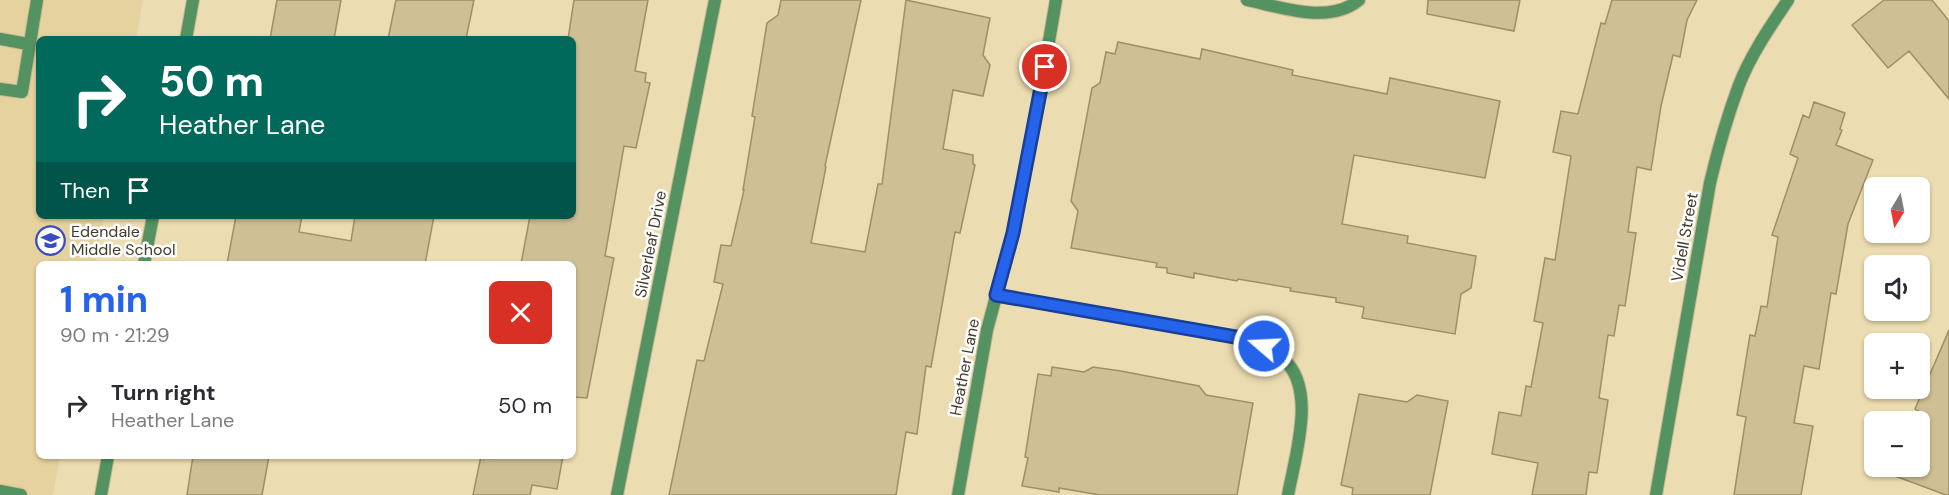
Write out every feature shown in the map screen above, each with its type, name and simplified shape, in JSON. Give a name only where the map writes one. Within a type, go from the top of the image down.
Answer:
[{"type":"street","points":[[0,89],[22,92],[28,44],[37,0]]},
{"type":"street","points":[[187,36],[194,0]]},
{"type":"street","name":"Silverleaf Drive","points":[[617,495],[715,0]]},
{"type":"street","name":"Heather Lane","points":[[958,495],[981,360],[1015,222],[1056,0]]},
{"type":"street","points":[[1247,0],[1312,13],[1334,11],[1353,5],[1359,0]]},
{"type":"street","name":"Videll Street","points":[[1656,495],[1710,183],[1722,133],[1740,83],[1763,37],[1788,0]]},
{"type":"street","points":[[0,39],[28,44]]},
{"type":"street","points":[[145,261],[152,219]]},
{"type":"street","points":[[996,295],[1241,338],[1264,346],[1284,359],[1298,377],[1303,400],[1288,495]]},
{"type":"street","points":[[101,495],[107,459]]},
{"type":"street","points":[[0,491],[21,495]]},
{"type":"shaded area","name":"Edendale Middle School","points":[[0,0],[143,0],[137,36],[36,36],[36,219],[103,219],[96,261],[36,261],[36,459],[59,459],[53,495],[0,495]]},
{"type":"building","points":[[277,0],[341,0],[335,36],[271,36]]},
{"type":"building","points":[[396,0],[474,0],[467,36],[389,36]]},
{"type":"building","points":[[574,0],[648,0],[635,71],[646,73],[645,82],[650,83],[636,148],[624,146],[605,256],[614,258],[587,398],[576,397],[576,261],[522,261],[529,219],[576,219],[576,36],[568,36]]},
{"type":"building","points":[[781,0],[861,0],[825,166],[811,243],[865,252],[878,184],[882,184],[906,0],[990,18],[983,55],[990,65],[983,96],[953,90],[943,149],[973,155],[975,165],[960,233],[955,232],[931,367],[926,366],[917,434],[906,432],[896,495],[669,495],[697,360],[704,361],[723,284],[714,282],[721,245],[731,246],[744,190],[755,117],[752,116],[767,23],[778,15]]},
{"type":"building","points":[[1428,0],[1520,0],[1514,31],[1427,14]]},
{"type":"building","points":[[1612,0],[1697,0],[1687,20],[1680,57],[1673,55],[1661,106],[1651,170],[1637,167],[1628,232],[1636,233],[1625,306],[1619,305],[1614,336],[1608,335],[1599,398],[1608,400],[1597,473],[1589,472],[1586,495],[1532,495],[1538,463],[1492,454],[1499,412],[1521,416],[1526,386],[1531,387],[1543,323],[1534,321],[1545,258],[1555,260],[1571,156],[1553,152],[1561,111],[1578,114],[1601,23],[1605,24]]},
{"type":"building","points":[[1884,0],[1932,0],[1949,21],[1949,99],[1909,51],[1888,68],[1852,25]]},
{"type":"building","points":[[1118,42],[1200,59],[1202,49],[1293,70],[1292,75],[1387,94],[1390,78],[1500,101],[1485,178],[1354,155],[1342,224],[1408,236],[1407,243],[1476,256],[1471,288],[1461,294],[1455,334],[1362,318],[1364,307],[1336,302],[1336,298],[1290,291],[1291,288],[1238,279],[1237,281],[1194,273],[1194,278],[1167,273],[1167,268],[1156,267],[1157,263],[1071,248],[1078,211],[1071,201],[1092,88],[1100,83],[1106,52],[1115,54]]},
{"type":"building","points":[[1814,102],[1845,113],[1836,145],[1873,160],[1866,177],[1864,177],[1864,183],[1848,224],[1836,294],[1831,293],[1819,369],[1804,366],[1794,423],[1813,426],[1801,495],[1734,495],[1746,417],[1737,415],[1750,335],[1755,336],[1761,306],[1767,307],[1778,237],[1772,235],[1798,158],[1790,154],[1803,115],[1809,118]]},
{"type":"building","points":[[235,219],[301,219],[299,232],[351,241],[355,219],[433,219],[426,261],[228,261]]},
{"type":"building","points":[[1949,330],[1949,495],[1898,477],[1930,477],[1930,411],[1915,409],[1919,399],[1930,399],[1930,374]]},
{"type":"building","points":[[1052,367],[1084,372],[1093,367],[1121,371],[1199,386],[1206,395],[1253,403],[1237,495],[1100,495],[1059,488],[1059,492],[1022,486],[1028,458],[1025,457],[1038,374],[1051,376]]},
{"type":"building","points":[[1359,394],[1407,402],[1417,395],[1448,401],[1430,495],[1352,495],[1353,488],[1341,485]]},
{"type":"building","points":[[193,459],[268,459],[262,495],[187,495]]},
{"type":"building","points":[[480,459],[562,459],[557,489],[532,485],[530,495],[473,495]]},
{"type":"place","name":"Edendale Middle School","points":[[50,240]]},
{"type":"route","points":[[1045,67],[1013,233],[996,295],[1241,338],[1264,346]]}]
